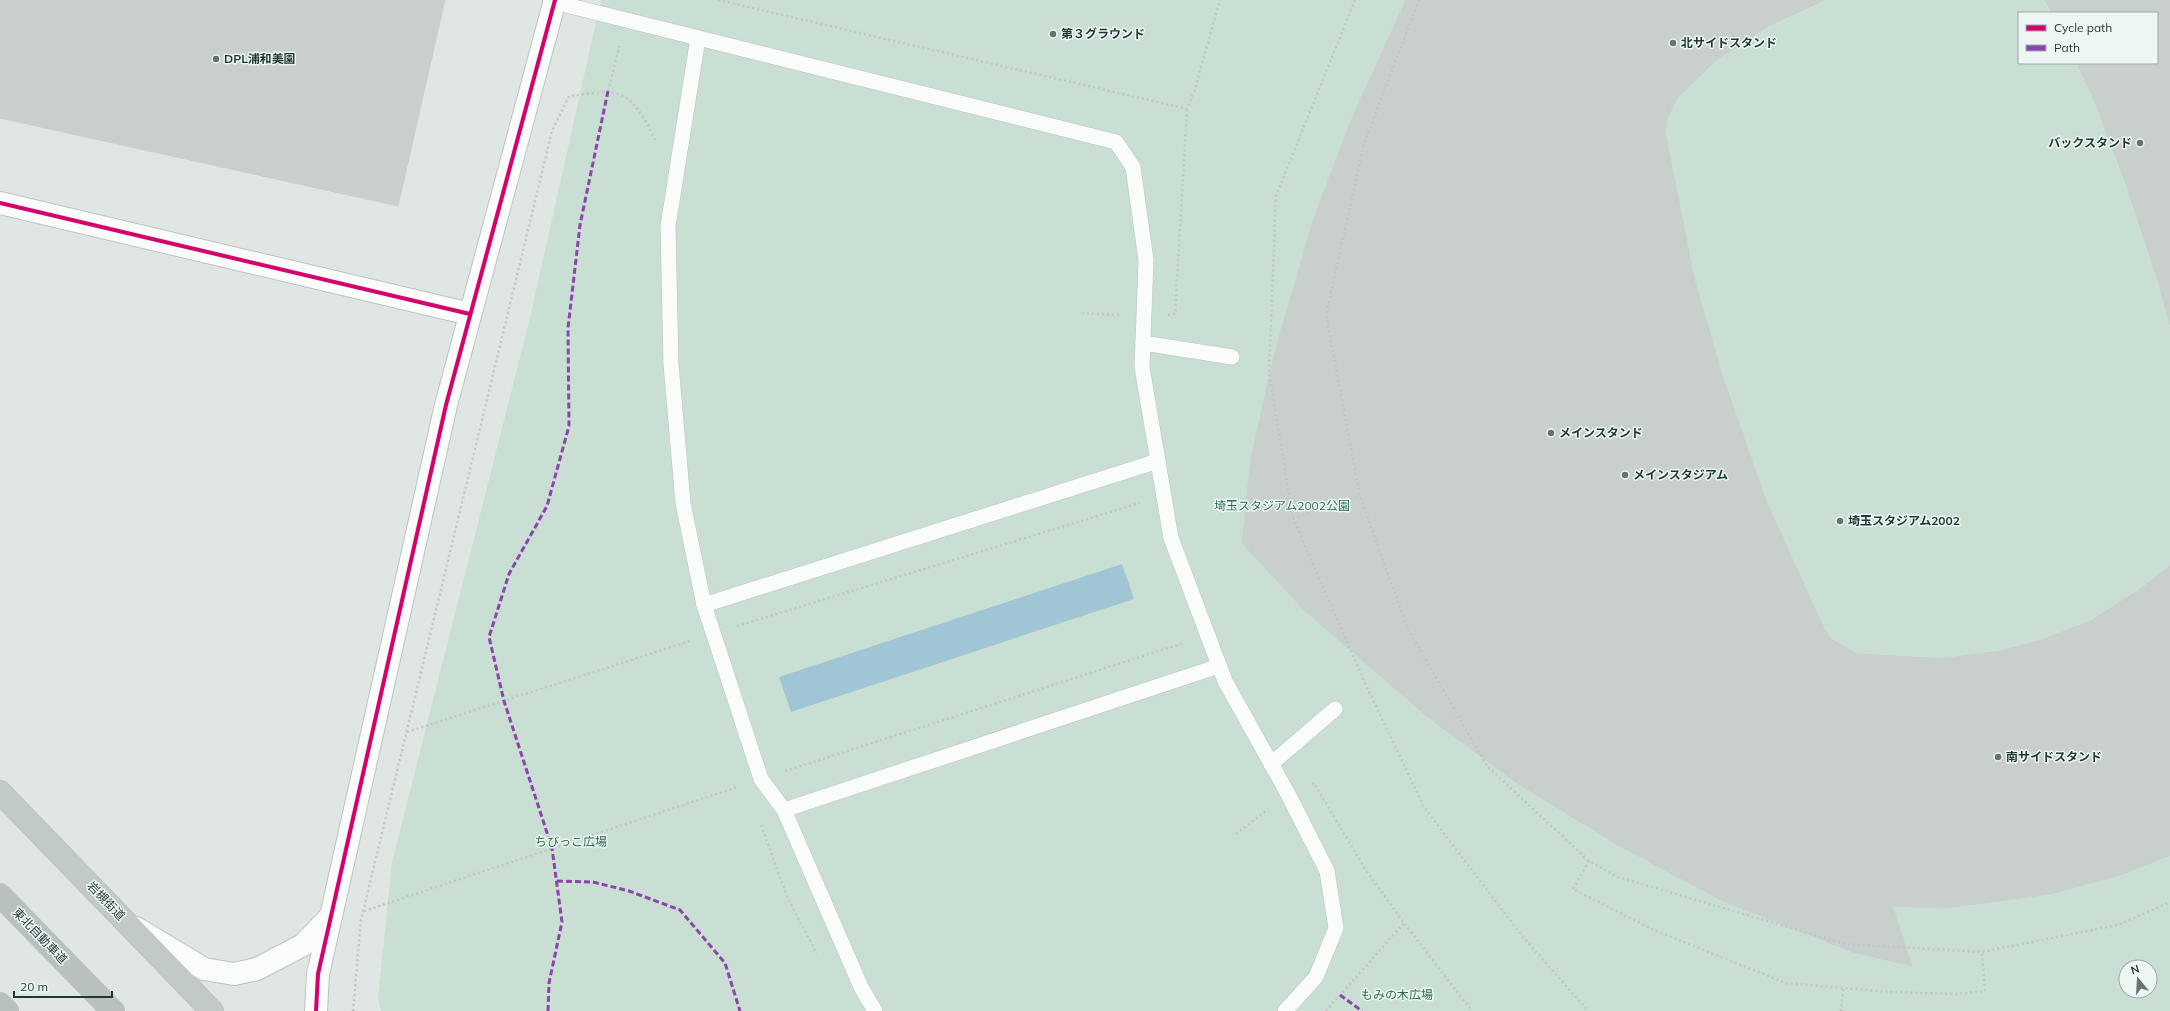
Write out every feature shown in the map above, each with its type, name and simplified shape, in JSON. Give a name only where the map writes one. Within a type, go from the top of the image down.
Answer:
[{"type":"highway","name":"岩槻街道","points":[[0,792],[212,1011]]},
{"type":"highway","name":"東北自動車道","points":[[0,896],[113,1011]]},
{"type":"highway","points":[[0,1004],[7,1011]]},
{"type":"street","points":[[316,1011],[318,974],[446,405],[555,1]]},
{"type":"street","points":[[0,203],[470,314]]},
{"type":"street","points":[[124,920],[204,969],[234,974],[257,969],[303,945],[332,915]]},
{"type":"lane","points":[[555,1],[1116,142],[1133,167],[1146,260],[1142,367],[1171,538],[1225,681],[1327,870],[1336,928],[1316,977],[1285,1011]]},
{"type":"lane","points":[[698,38],[668,226],[672,364],[683,503],[704,605],[761,779],[784,810],[861,987],[875,1011]]},
{"type":"lane","points":[[1143,343],[1232,357]]},
{"type":"lane","points":[[704,605],[1158,461]]},
{"type":"lane","points":[[784,810],[1219,666]]},
{"type":"lane","points":[[1271,764],[1335,709]]},
{"type":"path","points":[[718,0],[1187,109]]},
{"type":"path","points":[[1176,314],[1187,109],[1194,92],[1220,0]]},
{"type":"path","points":[[1355,0],[1276,196],[1269,373],[1294,518],[1365,683],[1424,807],[1522,936],[1588,1011]]},
{"type":"path","points":[[1419,0],[1364,144],[1326,315],[1360,496],[1407,627],[1487,766],[1589,861],[1618,877],[1845,944],[1982,952],[2118,925],[2170,902]]},
{"type":"path","points":[[353,1011],[361,920],[552,131],[569,96],[608,92],[628,99],[644,116]]},
{"type":"path","points":[[407,732],[713,634],[1164,496]]},
{"type":"path","points":[[1294,518],[1360,496]]},
{"type":"path","points":[[1314,783],[1365,869],[1404,923],[1472,1011]]},
{"type":"path","points":[[1589,861],[1573,889],[1654,930],[1786,983],[1889,992],[1956,994],[1986,991],[1982,952]]},
{"type":"path","points":[[1326,1011],[1404,923]]},
{"type":"path","points":[[1841,1011],[1843,988]]},
{"type":"green space","name":"埼玉スタジアム2002公園","points":[[601,0],[2170,0],[2170,1011],[381,1011],[378,998],[392,862],[530,318]]},
{"type":"water","points":[[1122,564],[1134,599],[791,712],[779,677]]},
{"type":"building","name":"DPL浦和美園","points":[[0,0],[445,0],[398,206],[0,118]]},
{"type":"building","name":"メインスタンド","points":[[1406,0],[1595,0],[1912,966],[1853,952],[1723,901],[1616,844],[1517,783],[1428,717],[1304,610],[1242,543],[1251,458],[1276,348],[1314,218],[1353,116]]},
{"type":"building","name":"メインスタジアム","points":[[1449,0],[1824,0],[1768,26],[1716,60],[1677,98],[1666,120],[1665,133],[1694,279],[1722,375],[1765,499],[1824,629],[1832,640],[1857,654],[1942,659],[2001,651],[2042,640],[2091,621],[2142,588],[2170,566],[2170,855],[2120,875],[2049,894],[1951,907],[1867,906],[1783,898],[1666,830],[1609,758],[1534,590],[1486,452],[1452,339],[1415,149],[1422,53]]},
{"type":"building","name":"メインスタジアム","points":[[1449,0],[1544,0],[1677,98],[1666,120],[1665,133],[1694,279],[1722,375],[1765,499],[1824,629],[1832,640],[1857,654],[1783,898],[1666,830],[1553,769],[1485,713],[1412,605],[1370,491],[1337,313],[1386,146],[1422,53]]},
{"type":"building","name":"北サイドスタンド","points":[[1544,0],[1824,0],[1768,26],[1716,60],[1677,98]]},
{"type":"building","name":"バックスタンド","points":[[2045,0],[2170,0],[2170,325],[2160,287],[2127,186],[2094,99],[2077,64],[2158,64],[2158,12],[2051,12]]},
{"type":"building","name":"バックスタンド","points":[[2045,0],[2170,0],[2170,325],[2160,287],[2127,186],[2094,99],[2077,64],[2158,64],[2158,12],[2051,12]]},
{"type":"building","name":"バックスタンド","points":[[2070,0],[2170,0],[2170,307],[2091,64],[2158,64],[2158,12],[2075,12]]},
{"type":"building","name":"南サイドスタンド","points":[[2170,566],[2170,855],[2120,875],[2049,894],[1951,907],[1867,906],[1783,898],[1857,654],[1942,659],[2001,651],[2042,640],[2091,621],[2142,588]]},
{"type":"marked path","points":[[548,1011],[549,983],[562,922],[552,848],[504,701],[489,637],[509,574],[547,506],[569,426],[568,328],[580,225],[608,91]]},
{"type":"marked path","points":[[557,881],[593,882],[629,891],[680,910],[725,963],[740,1011]]},
{"type":"marked path","points":[[1340,995],[1362,1011]]},
{"type":"cycle path","points":[[316,1011],[318,974],[446,405],[555,0]]},
{"type":"cycle path","points":[[0,203],[470,314]]},
{"type":"place","name":"第３グラウンド","points":[[1053,34]]},
{"type":"place","name":"北サイドスタンド","points":[[1673,43]]},
{"type":"place","name":"DPL浦和美園","points":[[216,59]]},
{"type":"place","name":"バックスタンド","points":[[2140,143]]},
{"type":"place","name":"メインスタンド","points":[[1551,433]]},
{"type":"place","name":"メインスタジアム","points":[[1625,475]]},
{"type":"place","name":"埼玉スタジアム2002","points":[[1840,521]]},
{"type":"place","name":"南サイドスタンド","points":[[1998,757]]},
{"type":"park label","name":"ちびっこ広場","points":[[571,842]]},
{"type":"park label","name":"もみの木広場","points":[[1397,995]]}]
